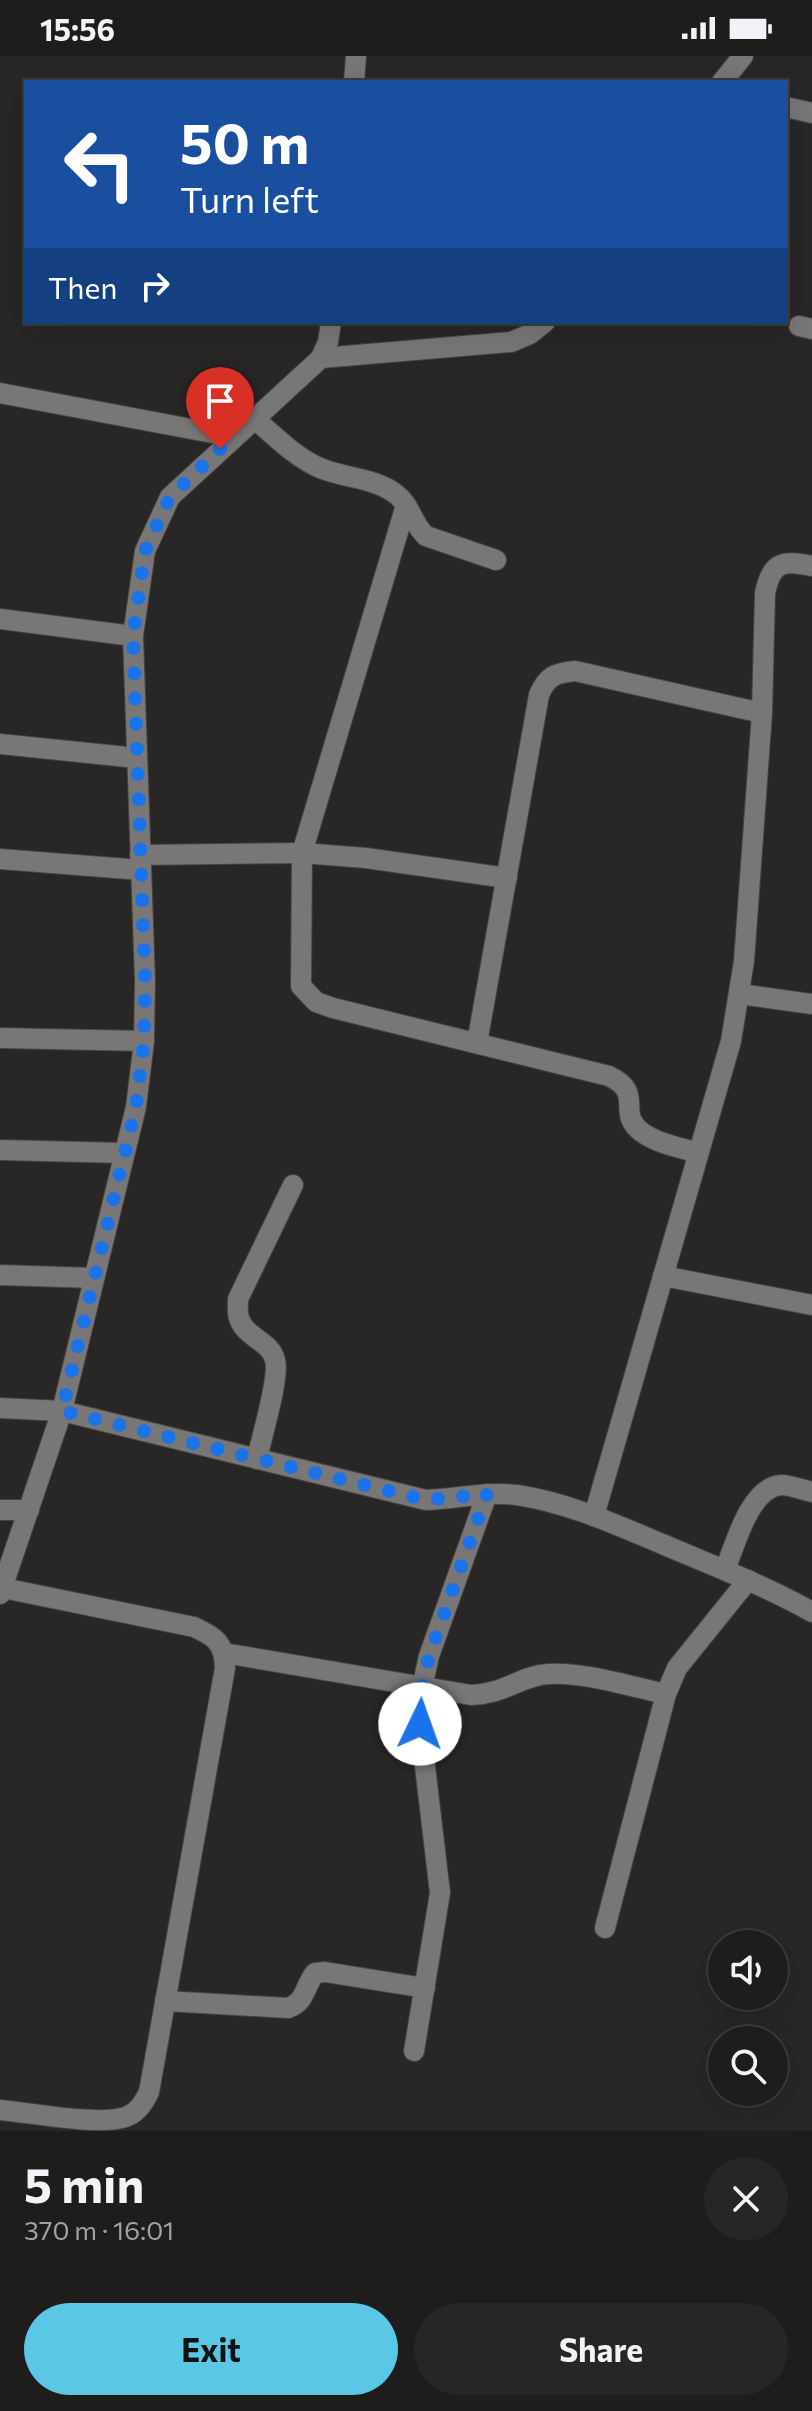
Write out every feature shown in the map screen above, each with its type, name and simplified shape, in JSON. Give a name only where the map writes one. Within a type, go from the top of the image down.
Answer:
[{"type":"street","points":[[354,80],[356,56]]},
{"type":"street","points":[[725,80],[742,68]]},
{"type":"street","points":[[788,107],[812,113]]},
{"type":"street","points":[[0,2110],[98,2119],[125,2118],[142,2106],[149,2092],[225,1668],[224,1653],[213,1636],[194,1627],[2,1591],[62,1411],[136,1107],[144,1041],[133,636],[145,551],[170,497],[321,358],[331,324]]},
{"type":"street","points":[[321,358],[511,342],[530,334],[542,324]]},
{"type":"street","points":[[0,393],[234,437]]},
{"type":"street","points":[[255,419],[303,459],[322,469],[383,487],[397,495],[406,505],[417,528],[426,536],[496,560]]},
{"type":"street","points":[[406,505],[302,853],[301,986],[316,1002],[333,1008],[609,1076],[623,1083],[629,1093],[631,1119],[637,1128],[650,1137],[698,1153]]},
{"type":"street","points":[[594,1516],[731,1041],[740,994],[762,713],[765,593],[769,577],[777,566],[789,562],[812,566]]},
{"type":"street","points":[[0,619],[133,636]]},
{"type":"street","points":[[477,1043],[539,695],[545,681],[555,673],[575,671],[762,713]]},
{"type":"street","points":[[0,744],[137,758]]},
{"type":"street","points":[[0,859],[140,863],[302,853],[366,858],[507,878]]},
{"type":"street","points":[[740,994],[812,1004]]},
{"type":"street","points":[[0,1038],[144,1041]]},
{"type":"street","points":[[0,1150],[124,1153]]},
{"type":"street","points":[[257,1459],[276,1361],[267,1346],[246,1331],[239,1318],[238,1299],[293,1185]]},
{"type":"street","points":[[0,1275],[94,1278]]},
{"type":"street","points":[[663,1276],[812,1305]]},
{"type":"street","points":[[0,1408],[62,1411],[426,1500],[487,1494],[543,1500],[594,1516],[725,1570],[812,1612]]},
{"type":"street","points":[[725,1570],[758,1496],[770,1487],[784,1485],[812,1492]]},
{"type":"street","points":[[414,2051],[440,1893],[420,1724],[422,1688],[429,1656],[487,1494]]},
{"type":"street","points":[[0,1510],[29,1510]]},
{"type":"street","points":[[605,1928],[666,1694],[677,1668],[748,1580]]},
{"type":"street","points":[[224,1653],[422,1688],[490,1694],[533,1677],[550,1674],[570,1675],[666,1694]]},
{"type":"street","points":[[165,2001],[288,2008],[297,2005],[304,1996],[308,1982],[315,1973],[325,1972],[425,1988]]},
{"type":"route","points":[[220,449],[170,497],[145,551],[133,636],[145,981],[144,1041],[136,1107],[62,1411],[426,1500],[487,1494],[429,1656],[422,1688],[420,1724]]}]
